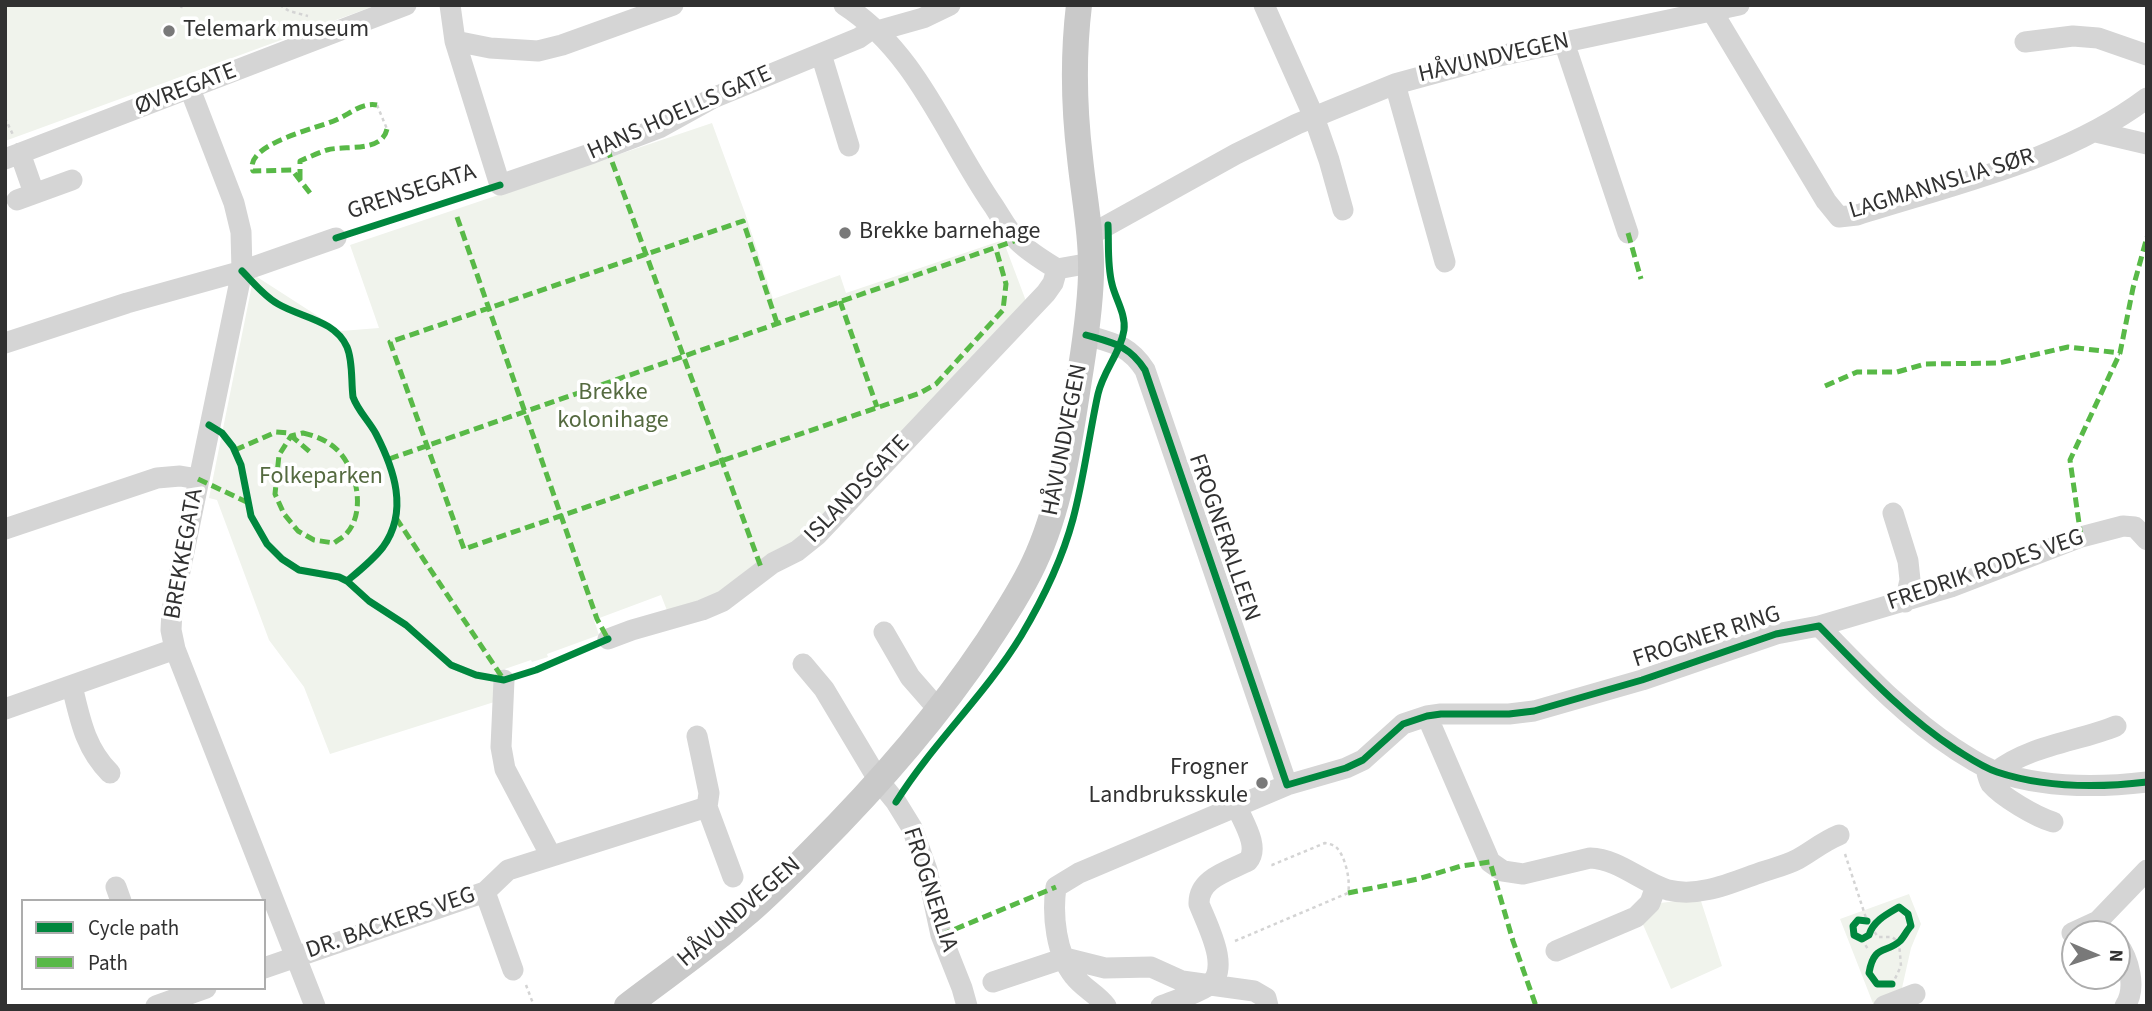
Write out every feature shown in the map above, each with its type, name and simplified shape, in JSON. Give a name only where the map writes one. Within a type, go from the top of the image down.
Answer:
[{"type":"main road","points":[[1079,5],[1076,116],[1090,235]]},
{"type":"main road","name":"HÅVUNDVEGEN","points":[[628,1006],[744,916],[826,837],[879,781],[938,709],[995,629],[1035,562],[1049,525],[1062,477],[1086,335],[1091,263],[1090,235]]},
{"type":"street","name":"ØVREGATE","points":[[13,156],[406,5]]},
{"type":"street","name":"HANS HOELLS GATE","points":[[450,5],[455,41],[500,185],[659,128],[713,98],[875,29],[923,18],[950,5]]},
{"type":"street","points":[[455,41],[490,48],[538,51],[673,5]]},
{"type":"street","points":[[844,5],[875,29],[911,68],[975,178],[1017,240],[1057,269],[1091,263]]},
{"type":"street","points":[[1264,5],[1314,117],[1343,210]]},
{"type":"street","name":"HÅVUNDVEGEN","points":[[1090,235],[1202,172],[1314,117],[1395,84],[1477,61],[1740,5]]},
{"type":"street","name":"LAGMANNSLIA SØR","points":[[1712,11],[1825,201],[1839,217],[1857,215],[2033,159],[2096,132],[2147,98]]},
{"type":"street","points":[[2025,42],[2073,36],[2098,38],[2147,55]]},
{"type":"street","points":[[1564,42],[1628,233]]},
{"type":"street","points":[[821,54],[849,146]]},
{"type":"street","points":[[1395,84],[1445,262]]},
{"type":"street","name":"BREKKEGATA","points":[[190,89],[234,203],[241,232],[242,271],[172,610],[171,630],[175,649],[315,1006]]},
{"type":"street","points":[[2096,132],[2147,144]]},
{"type":"street","points":[[13,156],[26,197],[72,180]]},
{"type":"street","name":"GRENSEGATA","points":[[5,343],[127,303],[242,271],[336,238]]},
{"type":"street","name":"ISLANDSGATE","points":[[608,639],[702,611],[723,601],[773,563],[797,551],[817,535],[1046,293],[1053,283],[1057,269]]},
{"type":"street","name":"FROGNERALLEEN","points":[[1086,335],[1120,345],[1138,359],[1145,370],[1287,785]]},
{"type":"street","points":[[5,529],[157,478],[180,476],[198,479]]},
{"type":"street","points":[[1893,513],[1908,561],[1910,580],[1905,602]]},
{"type":"street","name":"FREDRIK RODES VEG","points":[[1819,625],[1905,602],[2081,537],[2123,526],[2135,527],[2147,540]]},
{"type":"street","name":"FROGNER RING","points":[[1065,958],[1053,916],[1056,887],[1079,873],[1287,785],[1346,768],[1363,760],[1403,724],[1441,714],[1509,714],[1534,711],[1642,680],[1776,634],[1819,625],[1893,701],[1933,734],[1991,770],[2043,782],[2083,786],[2147,782]]},
{"type":"street","points":[[884,632],[910,677],[938,709]]},
{"type":"street","points":[[5,709],[175,649]]},
{"type":"street","name":"FROGNERLIA","points":[[803,664],[824,689],[879,781],[912,828],[927,870],[941,935],[967,1006]]},
{"type":"street","points":[[504,680],[501,747],[505,769],[551,856]]},
{"type":"street","points":[[72,686],[87,740],[96,760],[110,773]]},
{"type":"street","points":[[1427,716],[1490,862],[1503,871],[1523,874],[1600,858],[1619,865],[1656,886],[1672,891],[1701,891],[1796,860],[1824,841],[1839,835]]},
{"type":"street","points":[[2053,822],[2025,810],[2001,792],[1989,780],[1991,770],[2029,754],[2116,726]]},
{"type":"street","points":[[697,736],[709,793],[707,807],[733,877]]},
{"type":"street","name":"DR. BACKERS VEG","points":[[266,967],[485,892],[508,870],[707,807]]},
{"type":"street","points":[[1161,1006],[1209,985],[1219,971],[1219,959],[1199,904],[1199,895],[1211,880],[1248,862],[1252,857],[1252,843],[1237,807]]},
{"type":"street","points":[[2109,920],[2147,870]]},
{"type":"street","points":[[1556,951],[1641,913],[1650,903],[1656,886]]},
{"type":"street","points":[[485,892],[513,970]]},
{"type":"street","points":[[993,982],[1065,958],[1105,968],[1151,967],[1182,981],[1254,991],[1266,998],[1268,1006]]},
{"type":"street","points":[[1065,958],[1073,975],[1099,996],[1106,1006]]},
{"type":"street","points":[[156,1006],[200,990]]},
{"type":"street","points":[[2125,1006],[2130,999],[2130,990]]},
{"type":"path","points":[[280,5],[289,11],[308,16]]},
{"type":"path","points":[[377,105],[387,129]]},
{"type":"path","points":[[1839,835],[1867,921],[1871,928],[1878,937],[1892,937],[1899,942],[1901,966],[1897,996],[1877,984],[1868,972],[1871,960],[1883,949],[1899,942],[1910,926],[1908,914],[1899,907],[1884,916],[1871,928],[1869,935],[1862,939]]},
{"type":"path","points":[[1216,949],[1348,893],[1349,877],[1339,850],[1334,845],[1325,843],[1272,865],[1252,857]]},
{"type":"path","points":[[1867,921],[1858,920],[1853,926],[1854,935],[1862,939],[1869,951]]},
{"type":"path","points":[[513,970],[522,975],[534,1006]]},
{"type":"green space","points":[[5,5],[377,5],[5,141]]},
{"type":"green space","name":"Brekke kolonihage","points":[[712,123],[773,299],[840,275],[846,293],[1003,240],[1026,301],[796,542],[721,593],[668,613],[661,595],[594,620],[599,635],[547,654],[548,657],[502,670],[510,697],[330,754],[304,687],[269,640],[217,500],[209,498],[254,275],[341,331],[379,328],[350,245]]},
{"type":"green space","points":[[1909,894],[1921,924],[1911,948],[1902,988],[1874,1006],[1840,919]]},
{"type":"green space","points":[[1700,898],[1722,966],[1671,989],[1641,920],[1660,903]]},
{"type":"marked path","points":[[310,193],[292,170],[253,171],[253,161],[259,153],[284,138],[336,120],[361,107],[377,105]]},
{"type":"marked path","points":[[300,179],[300,161],[327,150],[371,145],[384,137],[387,129]]},
{"type":"marked path","points":[[607,148],[762,570]]},
{"type":"marked path","points":[[457,217],[597,619],[608,639]]},
{"type":"marked path","points":[[777,323],[743,221],[390,342],[464,549],[920,393],[936,384],[1003,310],[1006,284],[996,249]]},
{"type":"marked path","points":[[1628,233],[1641,279]]},
{"type":"marked path","points":[[2081,537],[2070,460],[2120,353],[2147,237]]},
{"type":"marked path","points":[[389,459],[1017,240]]},
{"type":"marked path","points":[[840,301],[877,407]]},
{"type":"marked path","points":[[1825,386],[1857,372],[1897,372],[1925,364],[1999,363],[2068,347],[2120,353]]},
{"type":"marked path","points":[[235,450],[276,432],[288,433],[310,452]]},
{"type":"marked path","points":[[303,433],[334,447],[342,455],[353,476],[357,500],[353,523],[347,533],[334,543],[314,540],[298,531],[284,514],[275,494],[279,455],[291,436],[303,433]]},
{"type":"marked path","points":[[198,479],[249,503]]},
{"type":"marked path","points":[[396,518],[504,680]]},
{"type":"marked path","points":[[1348,893],[1418,879],[1461,866],[1490,862],[1513,941],[1536,1006]]},
{"type":"marked path","points":[[941,935],[1056,887]]},
{"type":"cycle path","points":[[336,238],[500,185]]},
{"type":"cycle path","points":[[896,802],[926,759],[1007,658],[1037,608],[1069,534],[1098,394],[1124,330],[1120,306],[1110,277],[1108,225]]},
{"type":"cycle path","points":[[242,271],[273,301],[326,325],[342,338],[350,358],[353,397],[376,434],[388,461],[397,505],[391,533],[375,556],[347,581]]},
{"type":"cycle path","points":[[1086,335],[1126,350],[1145,370],[1287,785],[1346,768],[1363,760],[1403,724],[1427,716],[1534,711],[1642,680],[1776,634],[1819,626],[1918,722],[1986,767],[2015,777],[2052,784],[2090,786],[2147,782]]},
{"type":"cycle path","points":[[209,425],[222,433],[233,447],[241,465],[251,516],[267,544],[282,559],[299,570],[339,577],[347,581],[369,601],[406,625],[451,665],[476,675],[504,680],[536,670],[608,639]]},
{"type":"cycle path","points":[[1867,921],[1858,920],[1853,926],[1854,935],[1862,939],[1869,935],[1877,922],[1899,907],[1908,914],[1911,926],[1900,941],[1877,954],[1871,964],[1869,973],[1877,984],[1892,984]]},
{"type":"place","name":"Telemark museum","points":[[169,31]]},
{"type":"place","name":"Brekke barnehage","points":[[845,233]]},
{"type":"place","name":"Frogner Landbruksskule","points":[[1262,783]]},
{"type":"park label","name":"Folkeparken","points":[[321,478]]}]
